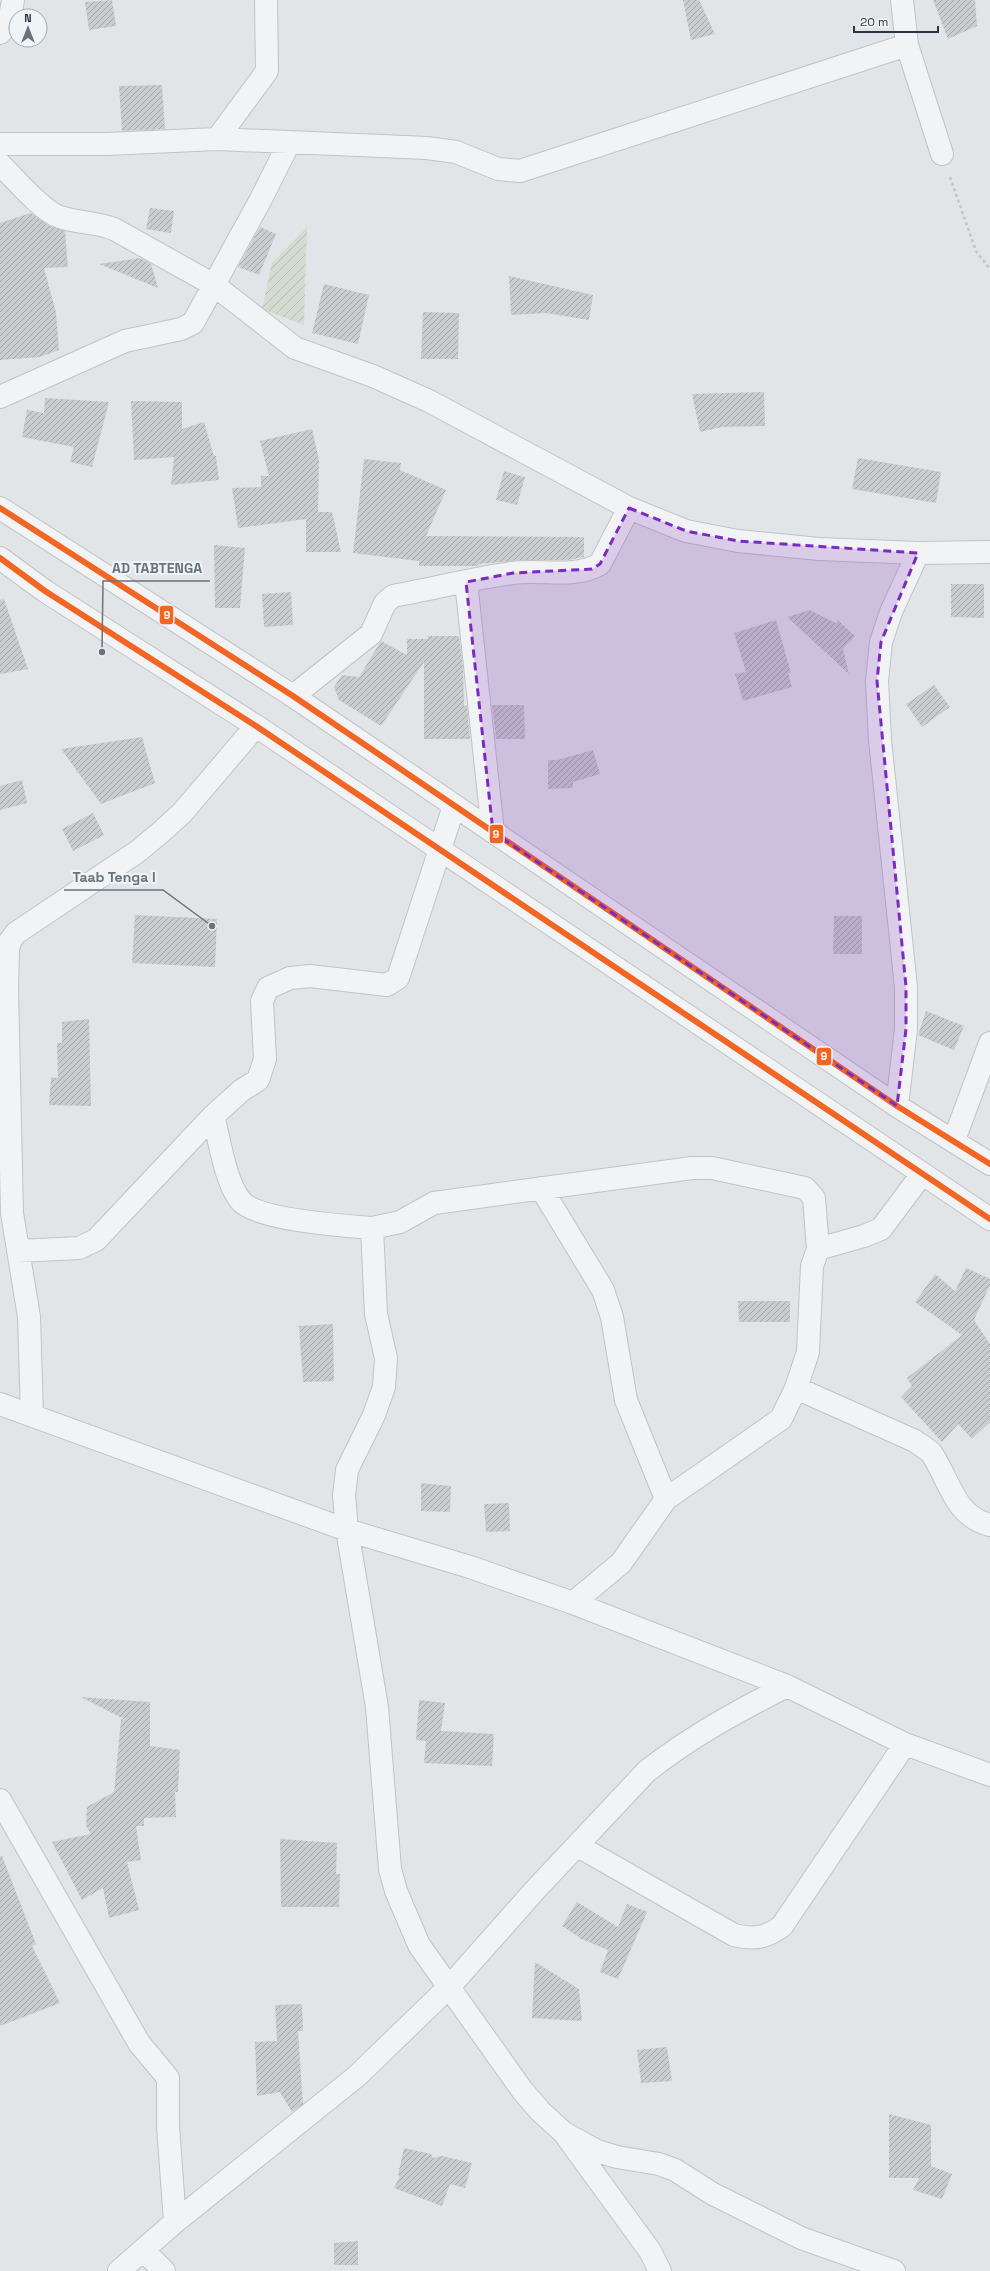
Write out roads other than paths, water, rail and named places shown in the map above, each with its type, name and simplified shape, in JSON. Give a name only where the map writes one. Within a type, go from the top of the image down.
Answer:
[{"type":"street","points":[[0,33],[9,23],[13,0]]},
{"type":"street","points":[[217,139],[267,71],[266,0]]},
{"type":"street","points":[[902,0],[907,45],[942,154]]},
{"type":"street","points":[[0,144],[107,144],[217,139],[427,148],[456,152],[498,169],[520,171],[907,45]]},
{"type":"street","points":[[0,397],[125,341],[188,326],[192,323],[214,285],[289,143]]},
{"type":"street","points":[[0,164],[53,214],[106,226],[214,285],[295,348],[373,376],[428,400],[629,508],[686,531],[738,541],[819,549],[918,553],[990,552]]},
{"type":"street","points":[[0,508],[293,696],[897,1106],[954,1140],[990,1164]]},
{"type":"street","points":[[293,696],[371,634],[389,599],[393,596],[513,573],[581,572],[592,569],[600,564],[629,508]]},
{"type":"street","points":[[897,1106],[906,1029],[906,987],[880,740],[877,681],[881,642],[891,612],[918,553]]},
{"type":"street","points":[[0,558],[45,591],[256,726],[990,1219]]},
{"type":"street","points":[[466,582],[493,832]]},
{"type":"street","points":[[32,1416],[29,1317],[12,1213],[5,1101],[3,988],[10,941],[16,933],[137,852],[182,814],[256,726]]},
{"type":"street","points":[[18,1251],[79,1248],[96,1240],[213,1116],[242,1090],[258,1080],[263,1070],[265,1059],[262,1001],[268,988],[290,978],[310,976],[387,985],[398,978],[454,806]]},
{"type":"street","points":[[954,1140],[977,1072],[990,1043]]},
{"type":"street","points":[[213,1116],[232,1187],[246,1207],[258,1212],[319,1223],[372,1228],[412,1218],[434,1203],[640,1174],[712,1168],[805,1188],[814,1198],[818,1249],[812,1266],[808,1352],[796,1388],[781,1419],[666,1499],[621,1563],[573,1603]]},
{"type":"street","points":[[818,1249],[864,1236],[881,1229],[922,1174]]},
{"type":"street","points":[[541,1188],[604,1295],[612,1317],[626,1400],[666,1499]]},
{"type":"street","points":[[372,1228],[376,1314],[386,1358],[384,1387],[374,1415],[347,1470],[344,1495],[347,1530],[377,1706],[392,1874],[396,1891],[419,1945],[450,1986],[522,2090],[540,2111],[564,2133],[650,2251],[660,2271]]},
{"type":"street","points":[[796,1388],[915,1441],[931,1452],[964,1512],[977,1522],[990,1525]]},
{"type":"street","points":[[0,1404],[347,1530],[470,1567],[573,1603],[787,1686],[906,1744],[990,1775]]},
{"type":"street","points":[[119,2271],[175,2222],[357,2076],[450,1986],[536,1889],[578,1846],[630,1788],[666,1756],[722,1720],[787,1686]]},
{"type":"street","points":[[578,1846],[734,1935],[747,1939],[761,1938],[771,1934],[782,1926],[906,1744]]},
{"type":"street","points":[[0,1800],[139,2044],[168,2078],[168,2126],[175,2222]]},
{"type":"street","points":[[564,2133],[604,2153],[676,2170],[713,2194],[801,2238],[894,2271]]},
{"type":"street","points":[[143,2250],[164,2271]]},
{"type":"place","name":"AD TABTENGA","points":[[102,652]]},
{"type":"place","name":"Taab Tenga I","points":[[212,926]]}]
